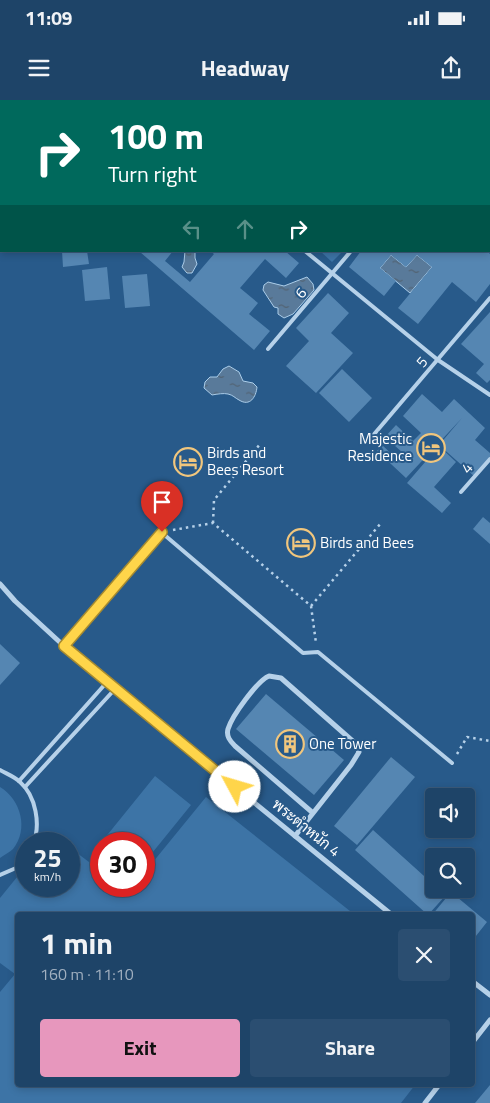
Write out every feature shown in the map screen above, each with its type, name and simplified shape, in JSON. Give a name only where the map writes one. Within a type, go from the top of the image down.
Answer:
[{"type":"street","name":"พระตำหนัก 4","points":[[0,584],[15,601],[64,646],[388,912]]},
{"type":"street","points":[[295,836],[313,813],[355,759],[359,752],[356,744],[281,678],[269,676],[260,683],[235,715],[228,730],[228,737],[235,746],[313,813]]},
{"type":"street","points":[[475,983],[490,995]]},
{"type":"street","points":[[475,1039],[490,1020]]},
{"type":"street","points":[[425,1103],[437,1087]]},
{"type":"lane","points":[[306,252],[438,360],[490,395]]},
{"type":"lane","name":"6","points":[[268,349],[350,252]]},
{"type":"lane","name":"5","points":[[370,440],[490,298]]},
{"type":"lane","name":"4","points":[[461,492],[490,460]]},
{"type":"lane","points":[[64,646],[162,532],[303,653],[318,652],[452,763]]},
{"type":"lane","points":[[19,781],[107,682]]},
{"type":"lane","points":[[25,787],[115,689]]},
{"type":"lane","points":[[0,770],[19,781],[25,787],[37,812],[37,832]]},
{"type":"lane","points":[[0,875],[15,868]]},
{"type":"path","points":[[213,523],[214,500],[261,443]]},
{"type":"path","points":[[162,532],[213,523]]},
{"type":"path","points":[[213,523],[311,606],[318,652]]},
{"type":"path","points":[[311,606],[381,523]]},
{"type":"path","points":[[452,763],[467,737],[490,741]]},
{"type":"shaded area","points":[[321,252],[340,252],[332,262]]},
{"type":"shaded area","points":[[155,776],[191,805],[155,849],[155,832],[110,832]]},
{"type":"shaded area","points":[[0,787],[13,799],[18,807],[21,832],[15,832],[15,846],[0,858]]},
{"type":"shaded area","points":[[206,797],[351,912],[15,912],[15,974],[0,963],[0,898],[15,880],[15,897],[80,897],[80,855],[90,863],[90,897],[155,897],[155,860]]},
{"type":"shaded area","points":[[15,974],[15,1087],[413,1087],[401,1103],[0,1103],[0,992]]},
{"type":"water","points":[[185,252],[195,252],[197,264],[192,273],[187,273],[182,267]]},
{"type":"water","points":[[391,255],[406,267],[417,255],[432,267],[410,293],[380,268]]},
{"type":"water","points":[[307,277],[313,284],[314,290],[293,314],[284,318],[278,314],[278,308],[274,307],[263,290],[264,285],[268,282],[284,286]]},
{"type":"water","points":[[229,366],[239,372],[243,381],[253,383],[257,387],[254,397],[249,402],[243,402],[228,394],[212,395],[204,388],[205,382],[210,377],[217,377],[223,369]]},
{"type":"building","points":[[62,252],[87,252],[89,264],[63,267]]},
{"type":"building","points":[[140,252],[172,252],[165,261],[190,282],[214,254],[211,252],[286,252],[299,263],[286,278],[265,259],[240,288],[258,303],[249,314],[270,331],[254,350]]},
{"type":"building","points":[[360,252],[488,252],[490,254],[490,284],[476,302],[452,282],[418,324],[398,308],[432,267],[417,255],[406,267],[391,255],[380,268],[396,281],[384,296],[349,267]]},
{"type":"building","points":[[107,267],[110,299],[85,301],[82,270]]},
{"type":"building","points":[[147,274],[150,306],[125,308],[122,276]]},
{"type":"building","points":[[328,293],[349,313],[331,333],[353,353],[316,393],[286,366],[309,341],[296,328]]},
{"type":"building","points":[[490,312],[490,380],[487,383],[476,373],[484,364],[461,344]]},
{"type":"building","points":[[342,369],[372,398],[349,422],[319,393]]},
{"type":"building","points":[[422,394],[442,412],[454,399],[485,428],[475,440],[490,453],[490,458],[474,476],[439,445],[462,418],[406,478],[377,451],[382,445],[397,459],[403,453],[385,437],[396,425],[413,441],[421,433],[403,416]]},
{"type":"building","points":[[439,446],[456,462],[434,487],[451,503],[442,513],[407,483]]},
{"type":"building","points":[[483,517],[490,523],[490,544],[473,529]]},
{"type":"building","points":[[0,644],[20,663],[0,685]]},
{"type":"building","name":"One Tower","points":[[266,694],[344,760],[314,795],[236,729]]},
{"type":"building","points":[[391,757],[415,777],[357,845],[334,826]]},
{"type":"building","points":[[373,830],[425,877],[425,898],[443,898],[431,912],[425,912],[355,850]]},
{"type":"building","points":[[446,898],[458,898],[475,912],[434,912]]},
{"type":"building","points":[[475,912],[487,922],[475,937]]},
{"type":"building","points":[[490,1085],[490,1103],[475,1103]]},
{"type":"place","name":"Majestic Residence","points":[[431,448]]},
{"type":"place","name":"Birds and Bees Resort","points":[[188,462]]},
{"type":"place","name":"Birds and Bees","points":[[301,543]]},
{"type":"place","name":"One Tower","points":[[290,744]]},
{"type":"route","points":[[162,532],[64,646],[235,787]]}]
